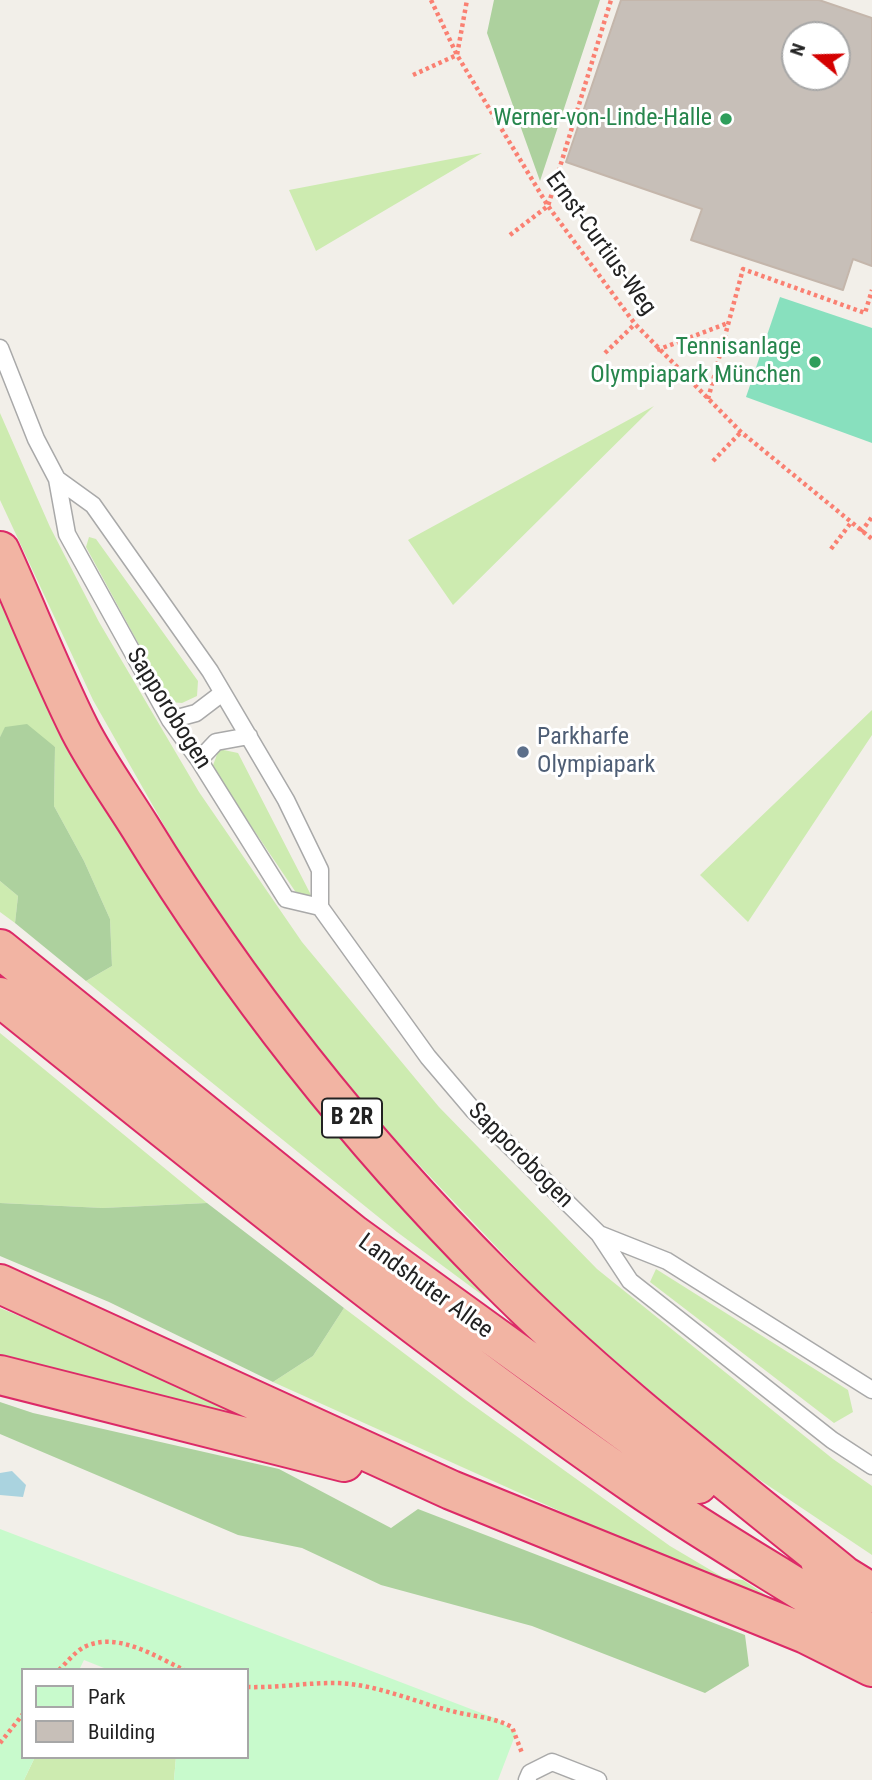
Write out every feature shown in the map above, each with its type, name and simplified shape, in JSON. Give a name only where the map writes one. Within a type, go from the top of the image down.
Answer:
[{"type":"highway","name":"B 2R","points":[[0,551],[81,731],[177,888],[250,992],[316,1075],[403,1179],[494,1276],[578,1355],[857,1584]]},
{"type":"highway","name":"Landshuter Allee","points":[[0,949],[354,1235],[672,1467],[857,1584]]},
{"type":"highway","name":"Landshuter Allee","points":[[0,997],[332,1264],[464,1362],[640,1488],[872,1635]]},
{"type":"highway","points":[[0,1284],[451,1490],[806,1634],[872,1667]]},
{"type":"highway","points":[[0,1375],[451,1490]]},
{"type":"lane","name":"Sapporobogen","points":[[0,348],[36,439],[57,479],[67,534],[170,720],[199,760],[286,899],[320,907]]},
{"type":"lane","name":"Sapporobogen","points":[[57,479],[93,505],[179,625],[249,736],[320,870],[320,907],[394,1013],[466,1102],[598,1234],[631,1281],[821,1432],[872,1466]]},
{"type":"lane","points":[[170,720],[196,713],[221,694]]},
{"type":"lane","points":[[199,760],[216,741],[249,736]]},
{"type":"lane","name":"Sapporobogen","points":[[598,1234],[667,1261],[872,1390]]},
{"type":"lane","points":[[528,1776],[552,1762],[598,1780]]},
{"type":"path","name":"Ernst-Curtius-Weg","points":[[431,0],[457,55],[548,206],[635,324],[741,432],[850,524],[872,539]]},
{"type":"path","points":[[413,75],[457,55],[467,0]]},
{"type":"path","points":[[510,235],[548,206],[611,0]]},
{"type":"path","points":[[708,400],[743,269],[864,313],[872,290]]},
{"type":"path","points":[[657,349],[728,323]]},
{"type":"path","points":[[605,353],[635,324]]},
{"type":"path","points":[[713,461],[741,432]]},
{"type":"path","points":[[861,532],[872,517]]},
{"type":"path","points":[[832,547],[850,524]]},
{"type":"path","points":[[61,1668],[83,1647],[105,1643],[131,1645],[180,1668]]},
{"type":"path","points":[[248,1687],[287,1688],[335,1683],[382,1690],[461,1713],[496,1719],[512,1727],[528,1776]]},
{"type":"path","points":[[0,1743],[21,1717]]},
{"type":"green space","points":[[494,0],[600,0],[540,181],[487,33]]},
{"type":"green space","points":[[482,153],[316,251],[289,190]]},
{"type":"green space","name":"Tennisanlage Olympiapark München","points":[[780,297],[872,328],[872,443],[746,397]]},
{"type":"green space","points":[[654,406],[453,605],[408,540]]},
{"type":"green space","points":[[0,413],[50,527],[99,622],[199,792],[302,942],[439,1107],[597,1269],[833,1459],[872,1486],[872,1555],[733,1462],[553,1307],[338,1079],[220,924],[93,700],[0,500]]},
{"type":"green space","points":[[89,537],[96,539],[198,681],[197,696],[182,703],[170,702],[86,547]]},
{"type":"green space","points":[[0,585],[93,778],[564,1362],[527,1342],[497,1306],[397,1232],[86,981],[112,966],[110,919],[84,861],[54,806],[55,747],[6,727],[0,737]]},
{"type":"green space","points":[[872,710],[872,735],[748,922],[700,875]]},
{"type":"green space","points":[[27,724],[55,747],[54,806],[84,861],[110,919],[112,966],[86,981],[15,923],[18,896],[0,881],[0,737],[5,727]]},
{"type":"green space","points":[[219,749],[238,753],[311,895],[299,897],[212,768]]},
{"type":"green space","points":[[0,881],[18,896],[15,923],[0,912]]},
{"type":"green space","points":[[0,1033],[207,1203],[103,1208],[0,1203]]},
{"type":"green space","points":[[0,1203],[103,1208],[207,1203],[344,1308],[313,1356],[273,1382],[109,1302],[0,1256]]},
{"type":"green space","points":[[656,1269],[848,1390],[853,1412],[834,1423],[650,1282]]},
{"type":"green space","points":[[0,1308],[292,1430],[0,1358]]},
{"type":"green space","points":[[344,1308],[466,1400],[670,1546],[724,1578],[743,1580],[781,1605],[662,1557],[273,1382],[313,1356]]},
{"type":"green space","points":[[0,1402],[33,1413],[279,1469],[391,1528],[418,1509],[745,1635],[749,1666],[705,1693],[532,1626],[381,1585],[302,1548],[238,1535],[0,1434]]},
{"type":"green space","points":[[0,1529],[497,1719],[516,1733],[498,1780],[174,1780],[176,1759],[248,1759],[248,1668],[104,1668],[84,1660],[80,1668],[21,1668],[21,1759],[34,1759],[24,1780],[0,1780]]},
{"type":"green space","points":[[34,1759],[176,1759],[174,1780],[24,1780]]},
{"type":"water","points":[[12,1471],[26,1485],[23,1497],[0,1495],[0,1473]]},
{"type":"building","name":"Werner-von-Linde-Halle","points":[[621,0],[819,0],[872,18],[872,266],[853,259],[843,290],[691,240],[702,209],[566,162]]},
{"type":"place","name":"Werner-von-Linde-Halle","points":[[726,119]]},
{"type":"place","name":"Tennisanlage Olympiapark München","points":[[815,362]]},
{"type":"place","name":"Parkharfe Olympiapark","points":[[523,752]]}]
